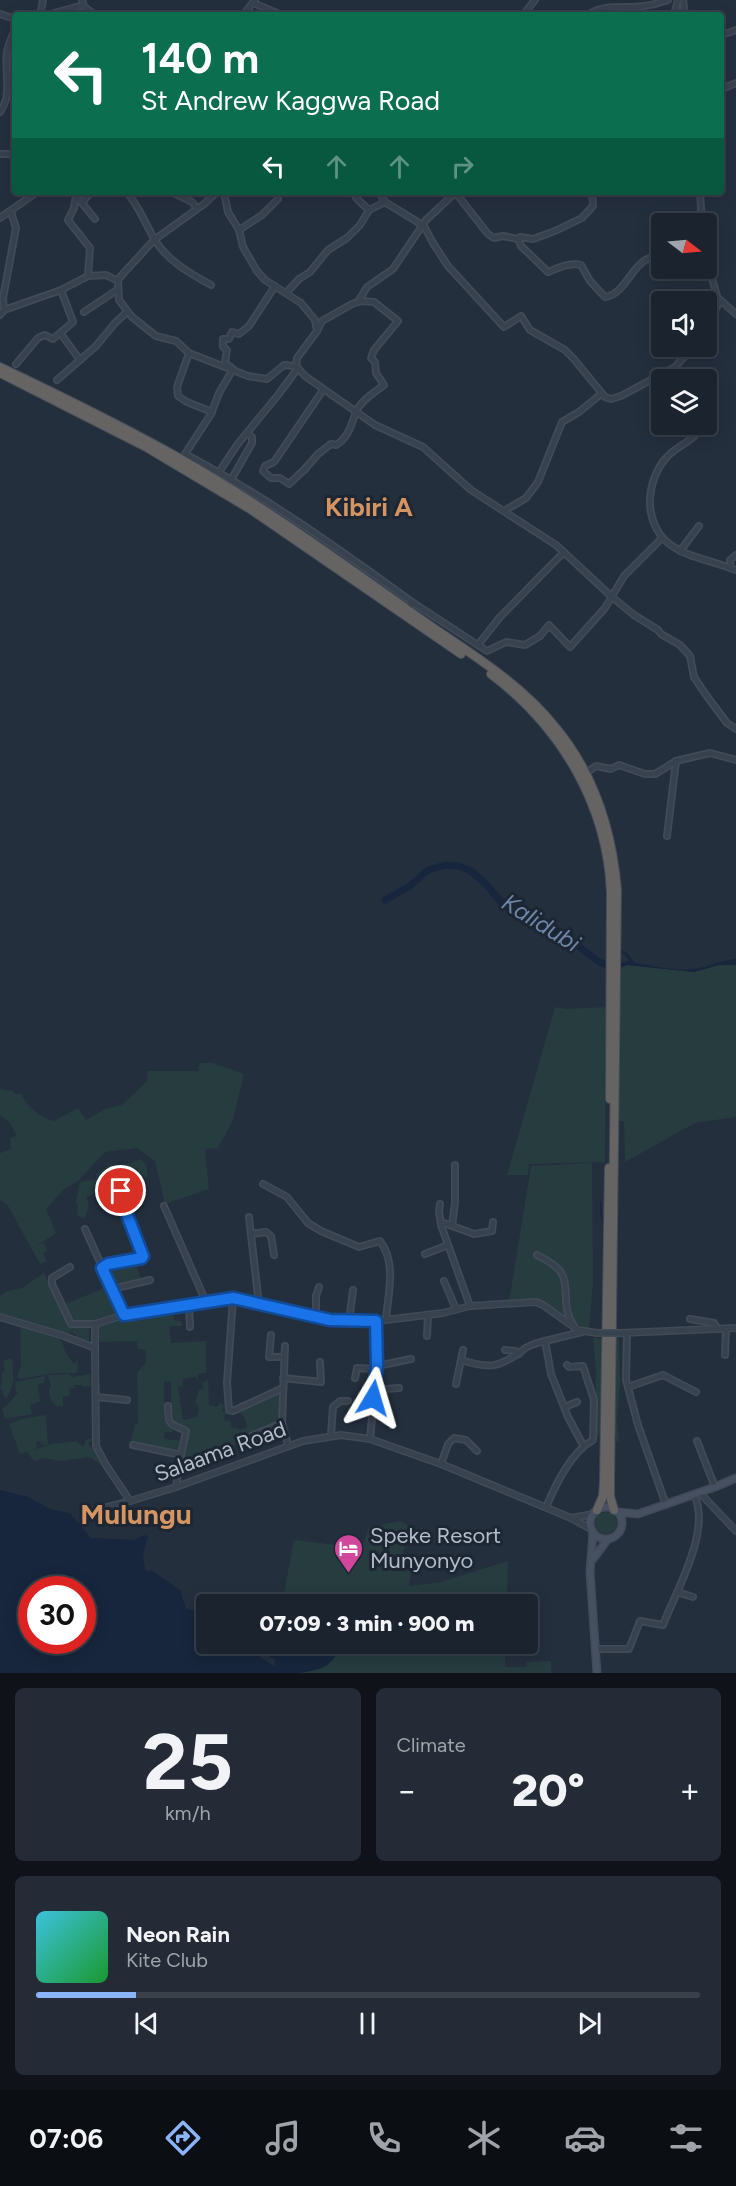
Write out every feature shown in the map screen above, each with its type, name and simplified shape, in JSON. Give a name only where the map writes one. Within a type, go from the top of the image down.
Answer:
[{"type":"highway","points":[[0,366],[183,457],[266,507],[525,694],[557,729],[586,773],[610,839],[614,891],[610,1496],[616,1511]]},
{"type":"highway","points":[[0,373],[146,447],[250,509],[509,688],[553,734],[573,763],[592,800],[606,846],[614,891]]},
{"type":"highway","points":[[596,1512],[603,1496],[604,1482],[612,1122]]},
{"type":"main road","points":[[592,1560],[608,1539],[616,1535],[621,1527],[638,1514],[736,1478]]},
{"type":"main road","points":[[597,1673],[590,1572],[591,1521],[596,1512],[606,1508],[638,1514]]},
{"type":"main road","points":[[616,1511],[622,1521],[621,1527]]},
{"type":"main road","points":[[592,1531],[600,1538],[608,1539]]},
{"type":"street","points":[[592,12],[613,6],[644,6],[668,0]]},
{"type":"street","points":[[64,12],[82,2]]},
{"type":"street","points":[[254,2],[275,12]]},
{"type":"street","points":[[0,112],[5,105],[8,50],[12,37]]},
{"type":"street","points":[[0,218],[33,195]]},
{"type":"street","points":[[75,195],[73,211],[68,220],[90,248],[88,276]]},
{"type":"street","points":[[76,195],[95,219]]},
{"type":"street","points":[[82,203],[89,195]]},
{"type":"street","points":[[128,195],[154,240],[173,261],[211,285]]},
{"type":"street","points":[[177,195],[192,202],[197,208]]},
{"type":"street","points":[[212,195],[154,240],[118,280],[119,300],[127,312],[148,331],[178,342],[189,352],[264,380],[284,364],[297,367],[312,383],[375,425],[423,447],[464,484],[556,545],[634,615],[680,645],[690,656],[694,677],[728,723],[736,729]]},
{"type":"street","points":[[225,195],[228,212],[239,230],[243,247],[257,272],[265,280],[301,303],[315,320],[317,331]]},
{"type":"street","points":[[355,195],[369,210]]},
{"type":"street","points":[[381,195],[385,202],[402,214],[422,224],[448,266],[504,327],[521,316],[530,330],[565,350],[601,394],[611,399],[621,396],[675,368],[684,357]]},
{"type":"street","points":[[358,302],[367,287],[393,269],[422,224],[452,195]]},
{"type":"street","points":[[457,195],[488,234],[494,238],[503,236],[533,239],[582,218],[593,206],[592,195]]},
{"type":"street","points":[[700,195],[701,213]]},
{"type":"street","points":[[239,230],[262,215],[278,198]]},
{"type":"street","points":[[287,292],[310,272],[328,250],[345,240],[357,229],[369,210],[385,202]]},
{"type":"street","points":[[4,310],[3,298],[16,228],[11,212]]},
{"type":"street","points":[[518,238],[521,246],[548,272],[579,263],[590,281],[605,297],[613,295],[642,261],[651,257]]},
{"type":"street","points":[[0,315],[4,310],[61,290],[88,276],[106,275],[118,280]]},
{"type":"street","points":[[713,279],[718,297],[717,306]]},
{"type":"street","points":[[233,369],[225,363],[227,350],[223,346],[224,339],[229,339],[232,332],[239,334],[247,328],[274,286]]},
{"type":"street","points":[[16,364],[40,336],[45,335],[53,339],[73,321],[61,290]]},
{"type":"street","points":[[84,312],[117,290]]},
{"type":"street","points":[[718,297],[736,314]]},
{"type":"street","points":[[219,472],[247,433],[279,395],[297,367],[298,356],[322,321],[358,302],[374,302],[398,321],[374,350],[371,358],[375,362],[376,373],[384,385],[368,397],[356,411],[355,421],[341,442],[336,445],[331,444],[318,454],[290,484],[280,478],[271,478],[263,471],[265,466],[274,462],[323,390]]},
{"type":"street","points":[[57,380],[96,346],[127,312]]},
{"type":"street","points":[[315,320],[322,321]]},
{"type":"street","points":[[61,334],[80,360]]},
{"type":"street","points":[[189,352],[177,387],[178,396],[184,401],[212,412]]},
{"type":"street","points":[[233,369],[219,393],[212,412],[183,457],[219,472],[266,507],[310,530],[412,602],[488,651],[506,642],[525,645],[540,636],[549,625],[570,647],[612,597],[624,576],[661,539]]},
{"type":"street","points":[[504,511],[524,500],[531,493],[542,473],[562,422],[601,394]]},
{"type":"street","points":[[231,480],[252,443],[252,437],[247,433]]},
{"type":"street","points":[[697,435],[663,461],[651,489],[650,509],[661,539],[680,550],[736,570]]},
{"type":"street","points":[[304,470],[311,467]]},
{"type":"street","points":[[680,550],[699,526]]},
{"type":"street","points":[[478,645],[500,617],[564,552]]},
{"type":"street","points":[[730,568],[730,560],[736,555]]},
{"type":"street","points":[[408,610],[412,602]]},
{"type":"street","points":[[586,773],[596,766],[610,769],[619,765],[645,774],[655,774],[676,761],[711,753],[736,760]]},
{"type":"street","points":[[667,836],[676,761]]},
{"type":"street","points":[[452,1226],[455,1203],[455,1165]]},
{"type":"street","points":[[263,1184],[287,1197],[308,1223],[321,1231],[360,1247],[380,1241],[386,1255],[391,1282],[388,1290],[386,1319]]},
{"type":"street","points":[[102,1268],[108,1264],[143,1256],[119,1194],[132,1187]]},
{"type":"street","points":[[440,1204],[441,1225],[470,1306]]},
{"type":"street","points":[[164,1206],[206,1302]]},
{"type":"street","points":[[249,1216],[259,1305]]},
{"type":"street","points":[[441,1225],[444,1223],[478,1234],[492,1231],[493,1222]]},
{"type":"street","points":[[85,1229],[124,1315]]},
{"type":"street","points":[[251,1234],[266,1232],[271,1236],[274,1255]]},
{"type":"street","points":[[425,1254],[448,1245]]},
{"type":"street","points":[[537,1255],[559,1269],[563,1276],[566,1312],[580,1331]]},
{"type":"street","points":[[70,1267],[52,1278],[52,1284],[71,1324],[95,1323],[124,1315],[233,1298],[330,1320],[349,1321],[376,1321],[428,1315],[470,1306],[536,1302],[580,1331]]},
{"type":"street","points":[[112,1290],[150,1280]]},
{"type":"street","points":[[444,1281],[456,1310]]},
{"type":"street","points":[[316,1316],[316,1296],[319,1287]]},
{"type":"street","points":[[349,1321],[352,1290]]},
{"type":"street","points":[[233,1298],[227,1383],[229,1410],[233,1412],[283,1388]]},
{"type":"street","points":[[189,1305],[190,1328]]},
{"type":"street","points":[[428,1315],[428,1336]]},
{"type":"street","points":[[0,1317],[61,1335],[95,1348]]},
{"type":"street","points":[[690,1319],[714,1323],[718,1329]]},
{"type":"street","points":[[370,1440],[377,1367],[376,1321]]},
{"type":"street","name":"Salaama Road","points":[[95,1323],[95,1439],[98,1450],[130,1501],[176,1487],[288,1445],[331,1435],[351,1436],[370,1440],[441,1464],[571,1518],[592,1531]]},
{"type":"street","points":[[461,1360],[476,1365],[499,1365],[519,1354],[524,1348],[580,1331],[624,1333],[736,1328]]},
{"type":"street","points":[[726,1329],[726,1354]]},
{"type":"street","points":[[624,1333],[625,1372],[628,1387],[638,1425],[666,1505]]},
{"type":"street","points":[[271,1335],[269,1357],[284,1358]]},
{"type":"street","points":[[545,1341],[551,1374],[584,1445]]},
{"type":"street","points":[[285,1346],[282,1424],[288,1445]]},
{"type":"street","points":[[456,1384],[463,1350]]},
{"type":"street","points":[[505,1350],[519,1354]]},
{"type":"street","points":[[355,1378],[357,1368],[377,1367],[411,1359]]},
{"type":"street","points":[[283,1378],[321,1382],[321,1362]]},
{"type":"street","points":[[546,1507],[565,1471],[584,1445],[593,1440],[594,1400],[583,1366],[569,1367],[567,1365]]},
{"type":"street","points":[[628,1387],[663,1375],[696,1392]]},
{"type":"street","points":[[374,1390],[399,1388]]},
{"type":"street","points":[[96,1398],[127,1400]]},
{"type":"street","points":[[331,1435],[333,1407],[340,1401],[348,1401]]},
{"type":"street","points":[[565,1407],[577,1402]]},
{"type":"street","points":[[168,1406],[169,1422],[173,1427],[186,1431],[176,1487]]},
{"type":"street","points":[[242,1440],[282,1424]]},
{"type":"street","points":[[441,1464],[448,1444],[454,1438],[466,1440],[477,1451]]},
{"type":"street","points":[[697,1441],[715,1487]]},
{"type":"street","points":[[132,1444],[181,1455]]},
{"type":"street","points":[[697,1494],[733,1523],[736,1531]]},
{"type":"street","points":[[595,1648],[629,1649],[640,1621],[663,1625],[687,1570],[697,1536],[699,1505],[697,1494]]},
{"type":"street","points":[[91,1511],[130,1501]]},
{"type":"street","points":[[571,1518],[596,1512]]},
{"type":"street","points":[[677,1592],[693,1597]]},
{"type":"green space","points":[[627,965],[694,972],[719,965],[736,965],[736,1117],[695,1123],[625,1162],[624,1121],[618,1121],[620,968]]},
{"type":"green space","points":[[555,1007],[565,1009],[606,1007],[605,1162],[529,1164],[528,1175],[507,1175]]},
{"type":"green space","points":[[200,1063],[213,1063],[244,1074],[233,1120],[218,1148],[205,1149],[209,1189],[165,1204],[155,1161],[137,1148],[105,1152],[78,1181],[64,1189],[46,1209],[56,1233],[33,1248],[44,1242],[47,1251],[43,1253],[47,1261],[40,1264],[7,1204],[0,1200],[0,1153],[11,1149],[10,1138],[17,1136],[10,1123],[0,1115],[0,1089],[21,1094],[34,1111],[54,1121],[78,1108],[86,1120],[105,1109],[122,1105],[147,1081],[148,1071],[198,1071]]},
{"type":"green space","points":[[140,1159],[146,1164],[148,1177],[135,1178],[135,1186],[132,1186],[127,1171],[115,1174],[104,1189],[86,1197],[88,1208],[84,1218],[77,1216],[76,1201],[80,1182],[96,1179],[96,1174],[113,1163],[116,1169]]},
{"type":"green space","points":[[592,1163],[593,1282],[589,1331],[536,1298],[509,1302],[531,1166]]},
{"type":"green space","points":[[130,1262],[133,1266],[136,1265],[141,1279],[111,1284],[104,1270],[107,1266]]},
{"type":"green space","points":[[44,1273],[69,1327],[89,1325],[89,1342],[76,1338],[76,1335],[70,1332],[68,1335],[0,1315],[0,1296],[8,1291],[22,1288]]},
{"type":"green space","points":[[107,1287],[119,1313],[99,1320],[75,1322],[63,1305]]},
{"type":"green space","points":[[173,1311],[174,1320],[181,1321],[182,1326],[169,1326],[171,1343],[206,1341],[206,1373],[198,1374],[198,1379],[194,1377],[183,1379],[183,1386],[178,1387],[183,1420],[197,1417],[199,1408],[195,1401],[199,1390],[204,1389],[202,1383],[208,1380],[209,1405],[217,1407],[220,1403],[224,1405],[222,1412],[227,1414],[224,1416],[225,1421],[229,1420],[233,1429],[239,1430],[247,1428],[239,1409],[280,1390],[280,1423],[242,1438],[241,1442],[220,1454],[181,1467],[184,1447],[187,1445],[185,1442],[187,1430],[174,1425],[171,1420],[171,1382],[164,1381],[164,1417],[174,1429],[172,1432],[165,1432],[164,1437],[182,1441],[180,1453],[133,1444],[131,1440],[135,1424],[138,1424],[137,1373],[146,1362],[145,1350],[138,1349],[137,1341],[97,1342],[97,1322]]},
{"type":"green space","points":[[22,1327],[45,1331],[59,1339],[74,1364],[78,1360],[77,1373],[54,1373],[21,1379],[17,1377],[21,1367],[20,1329]]},
{"type":"green space","points":[[593,1337],[602,1339],[599,1437],[595,1437],[596,1370]]},
{"type":"green space","points":[[615,1337],[619,1337],[620,1385],[617,1419],[619,1442],[617,1442],[613,1425]]},
{"type":"green space","points":[[12,1358],[13,1373],[8,1375],[13,1374],[13,1381],[6,1399],[0,1387],[2,1372],[5,1371],[3,1361]]},
{"type":"green space","points":[[70,1374],[71,1377],[90,1374],[91,1386],[75,1385],[74,1388],[70,1388],[69,1396],[63,1396],[63,1406],[56,1406],[51,1399],[49,1391],[51,1385],[47,1375]]},
{"type":"green space","points":[[45,1376],[44,1383],[38,1384],[40,1401],[30,1405],[32,1414],[5,1419],[2,1408],[18,1393],[15,1382]]},
{"type":"green space","points":[[46,1415],[48,1445],[42,1445],[40,1441],[36,1442],[37,1448],[34,1450],[52,1444],[76,1441],[82,1446],[85,1445],[85,1440],[92,1438],[92,1441],[88,1442],[89,1445],[96,1451],[102,1462],[99,1464],[91,1457],[60,1461],[45,1458],[34,1461],[28,1451],[20,1454],[9,1424]]},
{"type":"green space","points":[[602,1512],[610,1512],[617,1519],[617,1527],[610,1534],[602,1534],[595,1527],[595,1519]]},
{"type":"green space","name":"Speke Resort Munyonyo","points":[[400,1521],[414,1528],[403,1551],[403,1559],[412,1566],[409,1586],[441,1582],[508,1561],[507,1594],[284,1594],[294,1540],[362,1548],[369,1527]]},
{"type":"green space","points":[[337,1654],[505,1654],[505,1667],[526,1667],[527,1662],[551,1661],[551,1673],[300,1673],[326,1666]]},
{"type":"water","points":[[620,949],[628,954],[635,963],[664,968],[693,969],[736,959],[736,965],[719,965],[694,972],[627,965],[620,968],[620,963],[629,961],[619,952]]},
{"type":"water","points":[[0,1490],[28,1497],[50,1509],[70,1513],[91,1538],[134,1540],[144,1535],[148,1536],[143,1555],[145,1569],[148,1572],[151,1570],[180,1590],[186,1609],[196,1613],[196,1654],[256,1654],[275,1667],[275,1660],[267,1654],[337,1654],[325,1666],[300,1673],[0,1673]]},
{"type":"waterway","name":"Kalidubi","points":[[385,900],[410,886],[428,870],[445,865],[459,866],[471,871],[501,902],[542,925],[560,932],[599,962],[605,964]]},
{"type":"waterway","points":[[601,1202],[601,1216],[604,1221],[602,1331]]},
{"type":"waterway","points":[[602,1336],[602,1361]]},
{"type":"place","name":"Speke Resort Munyonyo","points":[[349,1574]]},
{"type":"district","name":"Kibiri A","points":[[369,507]]},
{"type":"district","name":"Mulungu","points":[[136,1514]]},
{"type":"route","points":[[121,1191],[119,1194],[122,1204],[143,1256],[108,1264],[102,1268],[124,1315],[233,1298],[330,1320],[376,1321],[377,1366],[373,1398]]}]
